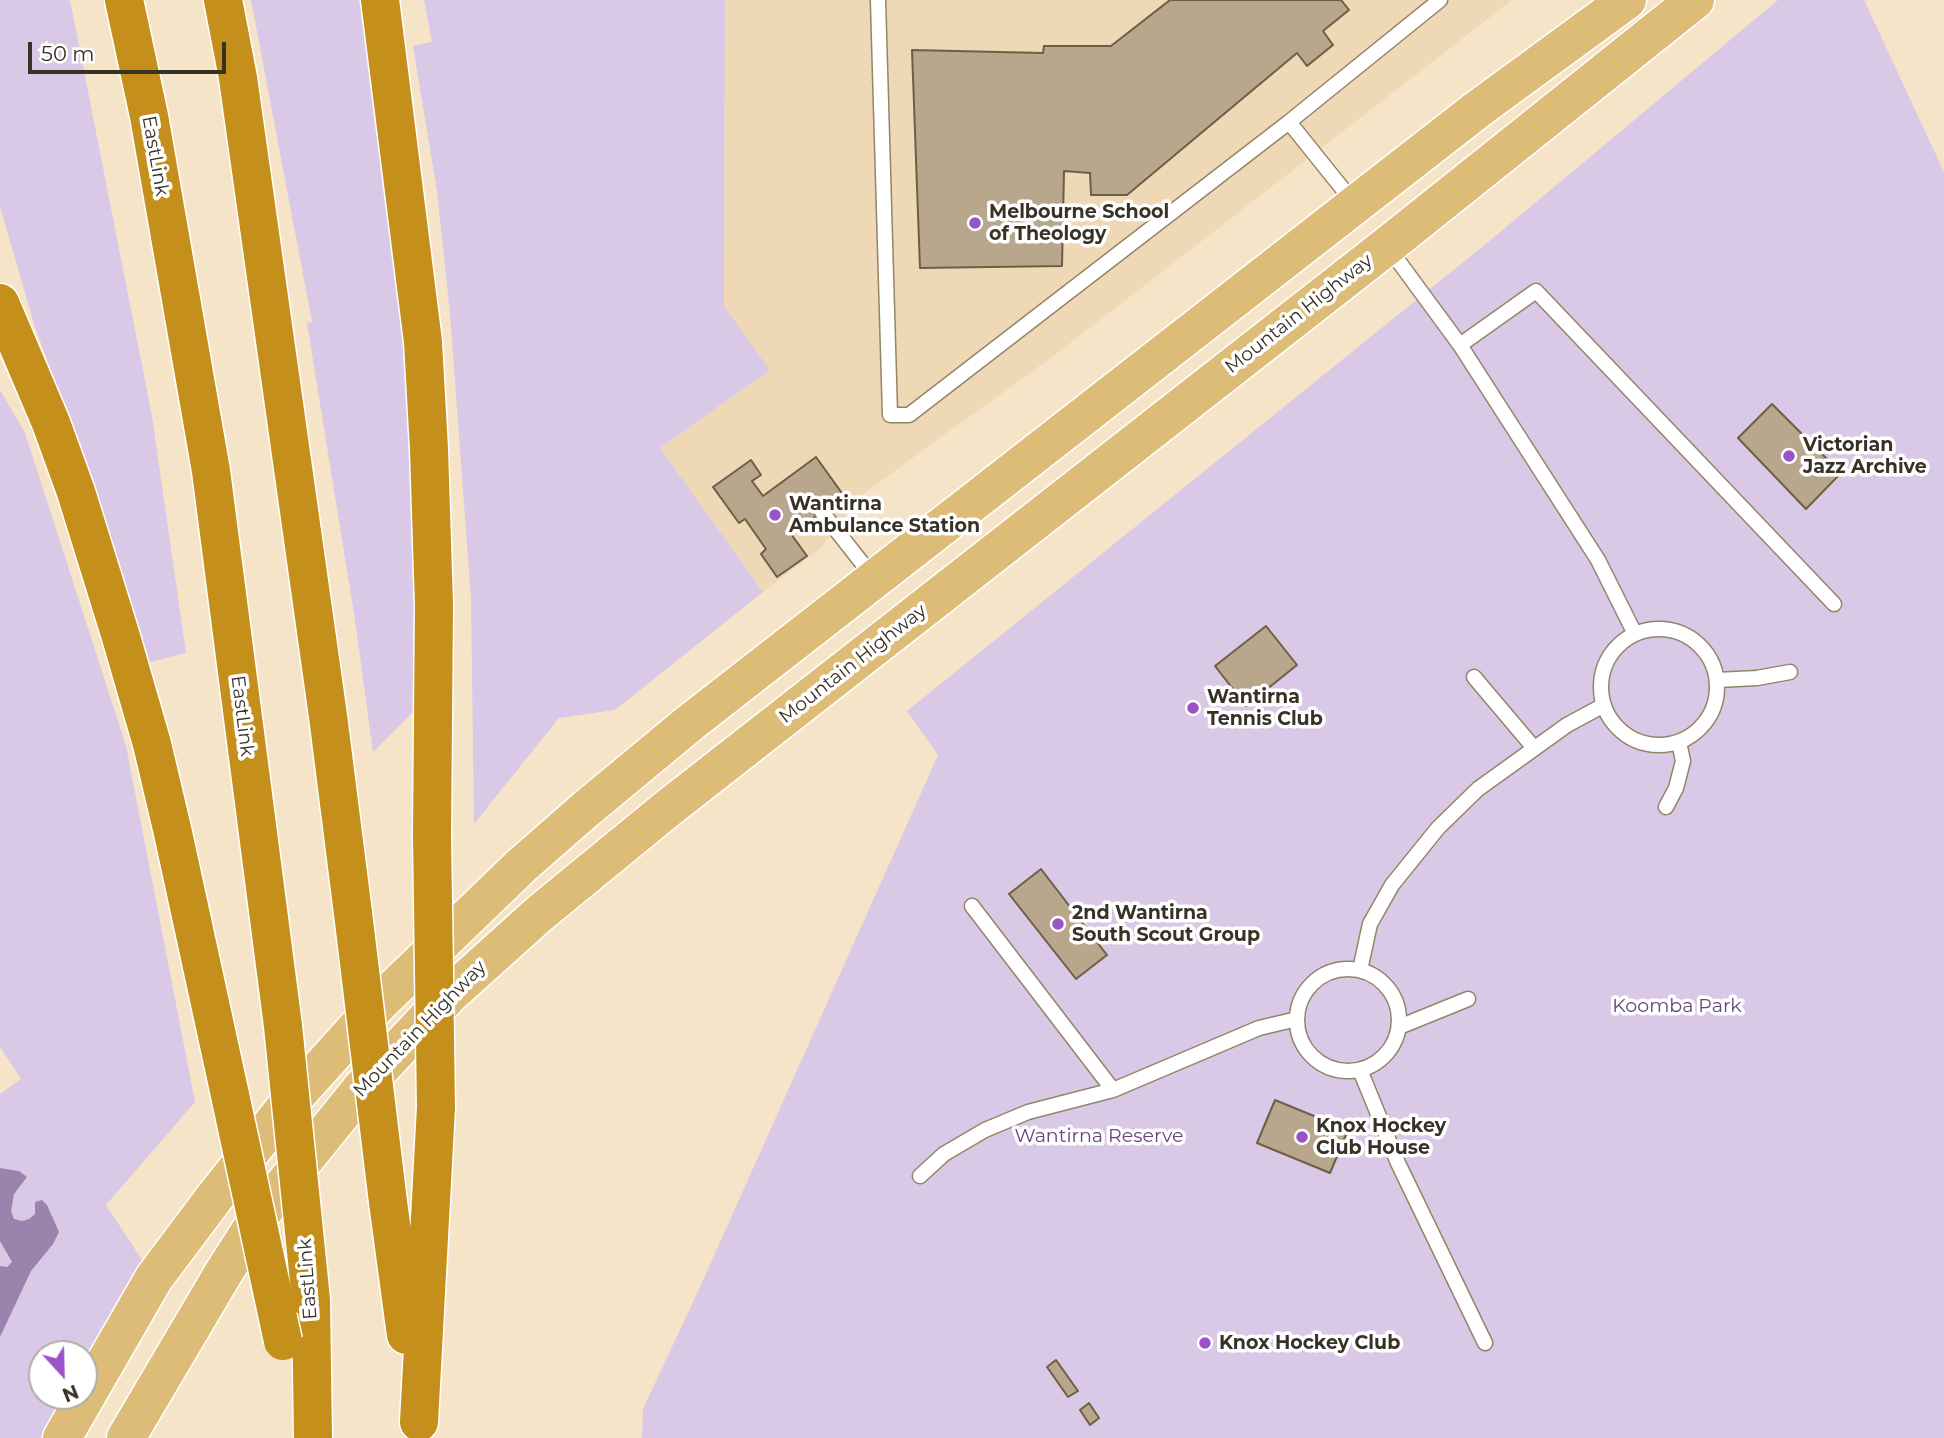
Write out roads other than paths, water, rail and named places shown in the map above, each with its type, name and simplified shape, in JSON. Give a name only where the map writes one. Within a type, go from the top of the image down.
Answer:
[{"type":"highway","name":"EastLink","points":[[124,0],[149,116],[211,471],[283,1026],[311,1300],[312,1438]]},
{"type":"highway","points":[[223,0],[238,78],[328,716],[419,1430]]},
{"type":"highway","points":[[380,0],[424,355],[434,605],[432,835],[436,1107],[419,1430]]},
{"type":"highway","points":[[0,303],[41,399],[76,492],[121,637],[167,808],[283,1341],[312,1438]]},
{"type":"main road","points":[[62,1438],[154,1278],[289,1103],[380,1002],[522,865],[586,808],[691,722],[1478,109],[1627,0]]},
{"type":"main road","name":"Mountain Highway","points":[[126,1438],[224,1272],[263,1212],[362,1088],[449,995],[539,914],[657,817],[1387,246],[1695,0]]},
{"type":"main road","points":[[1356,205],[1387,246]]},
{"type":"lane","points":[[878,0],[890,415],[909,415],[1289,122],[1440,0]]},
{"type":"lane","points":[[1289,122],[1356,205]]},
{"type":"lane","points":[[1387,246],[1460,345],[1598,560],[1635,634]]},
{"type":"lane","points":[[1460,345],[1536,291],[1834,604]]},
{"type":"lane","points":[[822,512],[875,579]]},
{"type":"lane","points":[[1654,629],[1674,631],[1693,639],[1707,654],[1717,680],[1716,701],[1708,719],[1694,734],[1679,742],[1659,745],[1639,742],[1622,732],[1604,705],[1601,685],[1605,666],[1616,648],[1635,634],[1654,629]]},
{"type":"lane","points":[[1717,680],[1757,678],[1790,672]]},
{"type":"lane","points":[[1474,677],[1534,748]]},
{"type":"lane","points":[[1360,970],[1370,924],[1392,885],[1438,828],[1478,789],[1567,725],[1604,705]]},
{"type":"lane","points":[[1666,807],[1676,788],[1682,761],[1679,742]]},
{"type":"lane","points":[[972,906],[1113,1090]]},
{"type":"lane","points":[[1340,970],[1360,970],[1376,978],[1389,990],[1397,1005],[1399,1027],[1394,1044],[1383,1058],[1360,1070],[1342,1071],[1325,1067],[1311,1056],[1301,1041],[1297,1020],[1300,1002],[1309,986],[1323,976],[1340,970]]},
{"type":"lane","points":[[1399,1027],[1468,999]]},
{"type":"lane","points":[[920,1175],[944,1154],[985,1130],[1028,1112],[1113,1090],[1259,1028],[1297,1020]]},
{"type":"lane","points":[[1360,1070],[1398,1163],[1485,1343]]},
{"type":"place","name":"Melbourne School of Theology","points":[[975,223]]},
{"type":"place","name":"Victorian Jazz Archive","points":[[1789,456]]},
{"type":"place","name":"Wantirna Ambulance Station","points":[[775,515]]},
{"type":"place","name":"Wantirna Tennis Club","points":[[1193,708]]},
{"type":"place","name":"2nd Wantirna South Scout Group","points":[[1058,924]]},
{"type":"place","name":"Knox Hockey Club House","points":[[1302,1137]]},
{"type":"place","name":"Knox Hockey Club","points":[[1205,1343]]},
{"type":"park label","name":"Koomba Park","points":[[1677,1006]]},
{"type":"park label","name":"Wantirna Reserve","points":[[1099,1136]]}]
